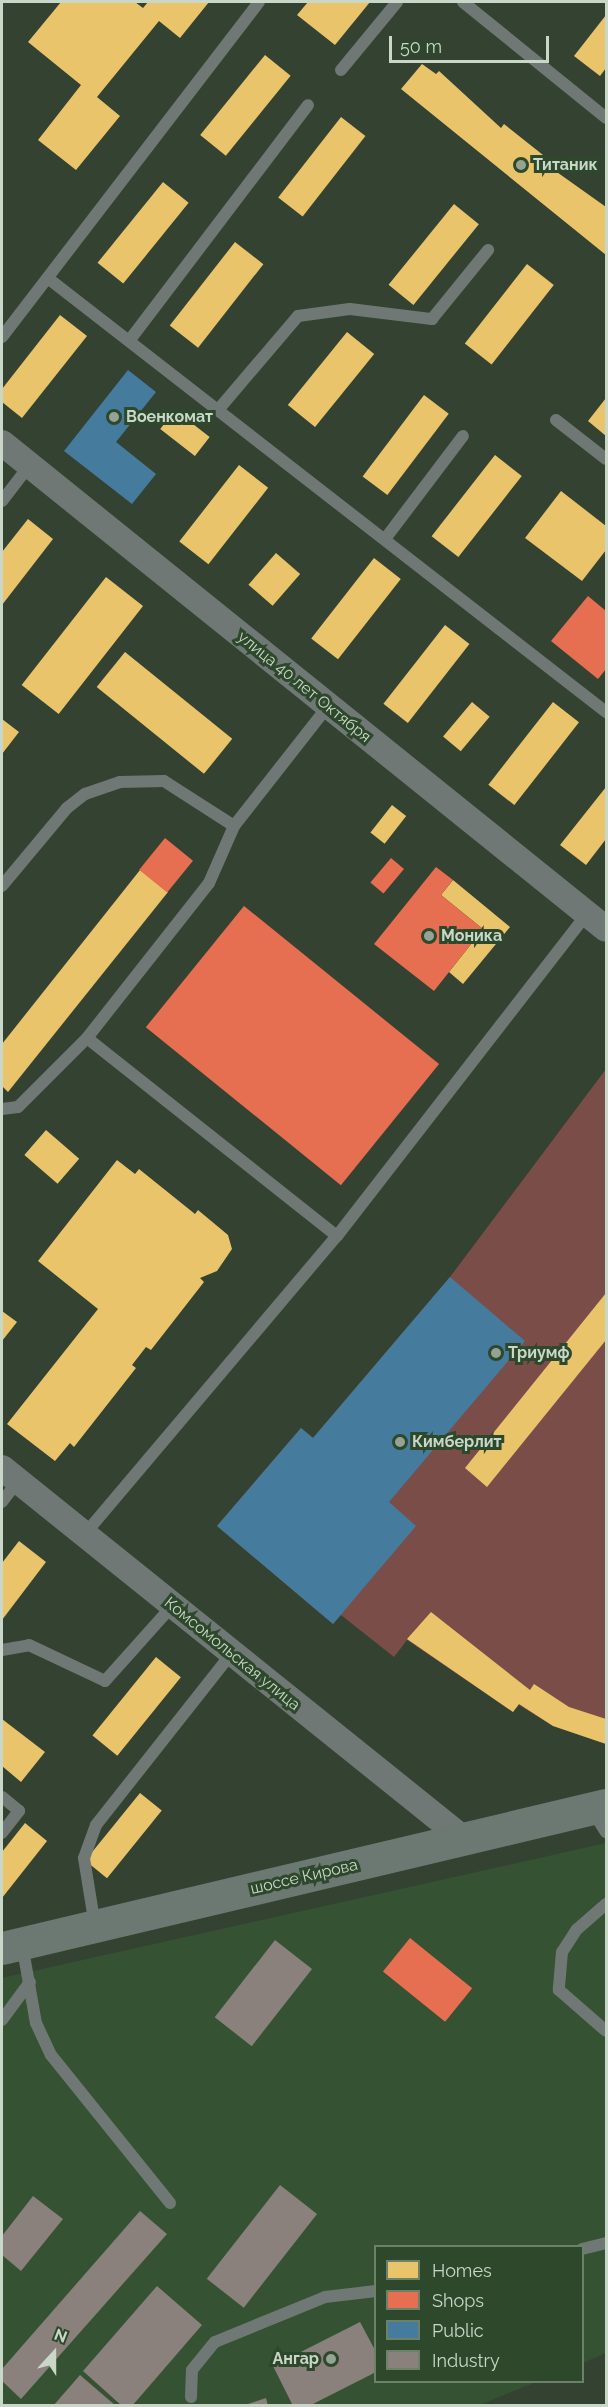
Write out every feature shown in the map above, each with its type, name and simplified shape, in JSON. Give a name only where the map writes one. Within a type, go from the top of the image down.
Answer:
[{"type":"main road","name":"шоссе Кирова","points":[[12,1945],[464,1839],[601,1816]]},
{"type":"street","name":"улица 40 лет Октября","points":[[2,443],[597,922]]},
{"type":"street","name":"Комсомольская улица","points":[[10,1474],[464,1839]]},
{"type":"lane","points":[[2,338],[259,2]]},
{"type":"lane","points":[[341,70],[397,2]]},
{"type":"lane","points":[[463,2],[604,112]]},
{"type":"lane","points":[[129,341],[308,105]]},
{"type":"lane","points":[[218,410],[298,316],[350,309],[432,319],[488,250]]},
{"type":"lane","points":[[49,279],[606,712]]},
{"type":"lane","points":[[556,420],[606,459]]},
{"type":"lane","points":[[384,539],[463,436]]},
{"type":"lane","points":[[2,501],[29,466]]},
{"type":"lane","points":[[2,1109],[18,1107],[87,1038],[209,883],[234,826],[328,706]]},
{"type":"lane","points":[[2,886],[68,808],[85,794],[120,782],[164,781],[234,826]]},
{"type":"lane","points":[[84,1535],[337,1236],[597,922]]},
{"type":"lane","points":[[87,1038],[337,1236]]},
{"type":"lane","points":[[2,1502],[10,1474]]},
{"type":"lane","points":[[2,1650],[30,1644],[105,1681],[172,1606]]},
{"type":"lane","points":[[95,1926],[84,1858],[96,1825],[232,1653]]},
{"type":"lane","points":[[2,1797],[19,1811],[2,1833]]},
{"type":"lane","points":[[606,1904],[577,1929],[562,1952],[559,1990],[606,2031]]},
{"type":"lane","points":[[12,1945],[30,1982],[36,2023],[51,2055],[170,2203]]},
{"type":"lane","points":[[2,2019],[30,1982]]},
{"type":"lane","points":[[584,2248],[606,2243]]},
{"type":"lane","points":[[191,2397],[192,2370],[215,2342],[325,2298],[374,2291]]},
{"type":"shaded area","name":"Триумф","points":[[606,1069],[606,1744],[553,1726],[519,1705],[513,1712],[407,1640],[394,1657],[341,1615],[333,1624],[217,1526],[301,1428],[313,1438],[450,1277]]},
{"type":"shaded area","points":[[606,1843],[606,2353],[584,2363],[584,2245],[374,2245],[374,2383],[534,2383],[477,2406],[2,2405],[2,1978]]},
{"type":"building: Homes","points":[[61,2],[135,2],[143,8],[148,2],[209,2],[180,38],[159,21],[97,97],[120,116],[76,170],[38,140],[81,85],[28,42]]},
{"type":"building: Homes","points":[[308,2],[370,2],[335,45],[297,15]]},
{"type":"building: Homes","points":[[606,15],[606,68],[600,76],[574,56]]},
{"type":"building: Homes","points":[[265,55],[291,76],[226,156],[200,135]]},
{"type":"building: Homes","name":"Титаник","points":[[422,64],[436,74],[439,71],[501,128],[504,124],[543,155],[540,159],[606,207],[606,255],[401,89]]},
{"type":"building: Homes","points":[[341,117],[365,136],[303,216],[278,197]]},
{"type":"building: Homes","points":[[163,182],[189,203],[123,284],[98,263]]},
{"type":"building: Homes","points":[[454,204],[479,224],[413,305],[389,285]]},
{"type":"building: Homes","points":[[235,242],[263,264],[198,348],[170,326]]},
{"type":"building: Homes","points":[[527,264],[554,285],[492,365],[465,344]]},
{"type":"building: Homes","points":[[60,315],[87,336],[22,418],[2,402],[2,389]]},
{"type":"building: Homes","points":[[347,332],[374,354],[315,427],[288,405]]},
{"type":"building: Homes","points":[[424,395],[449,414],[387,495],[363,476]]},
{"type":"building: Homes","points":[[606,398],[606,436],[588,421]]},
{"type":"building: Homes","points":[[175,410],[210,437],[195,456],[160,429]]},
{"type":"building: Homes","points":[[495,455],[522,476],[458,557],[432,536]]},
{"type":"building: Homes","points":[[239,465],[268,488],[208,564],[179,541]]},
{"type":"building: Homes","points":[[561,491],[606,526],[606,550],[582,581],[525,538]]},
{"type":"building: Homes","points":[[28,519],[53,539],[2,605],[2,552]]},
{"type":"building: Homes","points":[[276,553],[300,574],[273,606],[248,585]]},
{"type":"building: Homes","points":[[374,558],[401,579],[338,659],[311,638]]},
{"type":"building: Homes","points":[[106,577],[143,606],[59,714],[22,685]]},
{"type":"building: Homes","points":[[445,625],[469,644],[408,723],[383,704]]},
{"type":"building: Homes","points":[[125,652],[232,739],[204,774],[97,687]]},
{"type":"building: Homes","points":[[472,702],[490,717],[461,751],[443,736]]},
{"type":"building: Homes","points":[[553,702],[579,722],[514,805],[488,785]]},
{"type":"building: Homes","points":[[2,719],[19,732],[2,754]]},
{"type":"building: Homes","points":[[606,787],[606,839],[586,865],[560,845]]},
{"type":"building: Homes","points":[[392,805],[406,816],[385,844],[370,833]]},
{"type":"building: Homes","points":[[140,870],[168,892],[8,1092],[2,1086],[2,1044]]},
{"type":"building: Homes","points":[[453,880],[510,927],[463,984],[449,972],[483,929],[441,895]]},
{"type":"building: Homes","points":[[46,1130],[79,1159],[58,1184],[24,1155]]},
{"type":"building: Homes","points":[[117,1160],[135,1174],[139,1169],[195,1214],[198,1210],[228,1235],[232,1249],[217,1271],[200,1278],[204,1282],[151,1350],[146,1347],[132,1365],[136,1368],[74,1447],[70,1443],[55,1461],[7,1424],[98,1309],[38,1261]]},
{"type":"building: Homes","points":[[606,1293],[606,1340],[487,1487],[465,1468]]},
{"type":"building: Homes","points":[[2,1311],[17,1322],[2,1341]]},
{"type":"building: Homes","points":[[19,1541],[46,1562],[2,1620],[2,1563]]},
{"type":"building: Homes","points":[[431,1612],[530,1690],[534,1684],[569,1707],[606,1719],[606,1744],[553,1726],[519,1704],[513,1712],[407,1639]]},
{"type":"building: Homes","points":[[156,1657],[181,1677],[117,1756],[92,1735]]},
{"type":"building: Homes","points":[[2,1719],[45,1752],[21,1782],[2,1766]]},
{"type":"building: Homes","points":[[140,1793],[162,1811],[107,1878],[85,1861]]},
{"type":"building: Homes","points":[[25,1823],[47,1841],[2,1898],[2,1852]]},
{"type":"building: Shops","points":[[588,596],[606,611],[606,669],[598,679],[551,641]]},
{"type":"building: Shops","points":[[165,838],[193,861],[167,893],[139,870]]},
{"type":"building: Shops","points":[[391,858],[404,869],[383,893],[370,883]]},
{"type":"building: Shops","name":"Моника","points":[[436,867],[453,880],[441,895],[483,929],[434,991],[374,944]]},
{"type":"building: Shops","points":[[244,906],[439,1064],[341,1185],[146,1027]]},
{"type":"building: Shops","points":[[410,1938],[472,1988],[445,2022],[383,1971]]},
{"type":"building: Public","name":"Военкомат","points":[[128,370],[156,392],[116,442],[156,474],[132,504],[64,451]]},
{"type":"building: Public","points":[[450,1277],[525,1341],[389,1502],[416,1526],[333,1624],[217,1526],[301,1428],[313,1438]]},
{"type":"building: Industry","points":[[275,1940],[312,1969],[252,2046],[215,2017]]},
{"type":"building: Industry","points":[[280,2185],[317,2214],[244,2308],[207,2279]]},
{"type":"building: Industry","points":[[33,2196],[63,2219],[21,2271],[2,2255],[2,2236]]},
{"type":"building: Industry","points":[[140,2211],[167,2234],[21,2399],[2,2381],[2,2369]]},
{"type":"building: Industry","points":[[157,2286],[202,2325],[132,2406],[122,2406],[83,2371]]},
{"type":"building: Industry","name":"Ангар","points":[[360,2322],[374,2348],[374,2373],[309,2406],[293,2406],[273,2366]]},
{"type":"building: Industry","points":[[80,2375],[116,2406],[53,2406]]},
{"type":"building: Industry","points":[[266,2398],[268,2406],[245,2406],[245,2405]]},
{"type":"place","name":"Титаник","points":[[521,165]]},
{"type":"place","name":"Военкомат","points":[[114,417]]},
{"type":"place","name":"Моника","points":[[429,936]]},
{"type":"place","name":"Триумф","points":[[496,1353]]},
{"type":"place","name":"Кимберлит","points":[[400,1442]]},
{"type":"place","name":"Ангар","points":[[331,2359]]}]
